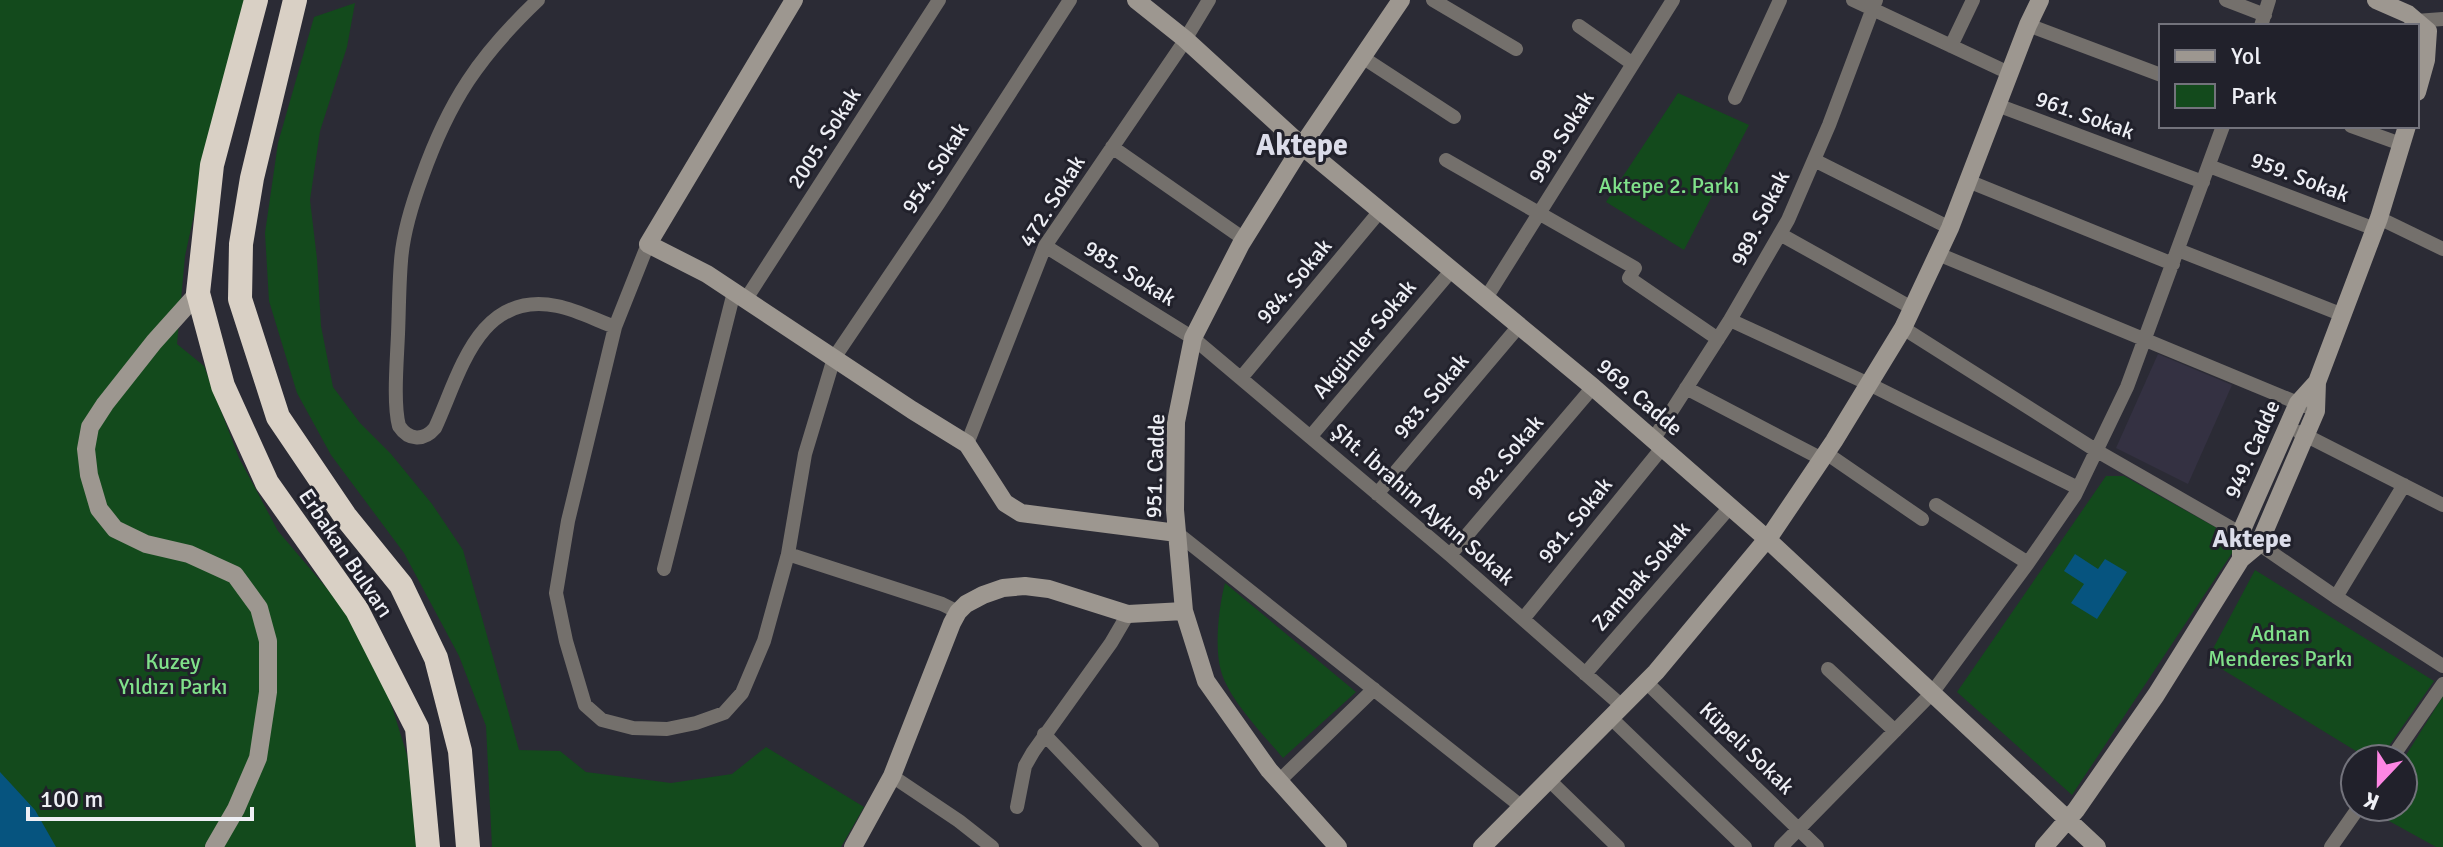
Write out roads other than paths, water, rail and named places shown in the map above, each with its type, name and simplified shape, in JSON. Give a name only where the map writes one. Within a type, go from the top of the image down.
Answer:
[{"type":"highway","points":[[198,293],[212,165],[255,5]]},
{"type":"highway","name":"Erbakan Bulvarı","points":[[293,8],[252,178],[241,244],[240,299],[278,417],[345,516],[401,585],[436,658],[460,751],[468,846]]},
{"type":"highway","name":"Erbakan Bulvarı","points":[[198,293],[223,386],[267,483],[357,610],[417,728],[428,847]]},
{"type":"street","points":[[538,0],[505,32],[467,81],[442,126],[418,188],[401,260],[399,426],[408,436],[416,438],[430,434],[471,345],[492,321],[505,312],[545,304],[559,306],[615,327]]},
{"type":"street","points":[[794,0],[648,244],[707,274],[967,444],[1005,503],[1021,513],[1177,533],[1522,807]]},
{"type":"street","name":"2005. Sokak","points":[[664,569],[740,296],[939,0]]},
{"type":"street","name":"954. Sokak","points":[[648,244],[615,327],[568,521],[556,593],[585,705],[602,720],[633,728],[667,729],[724,713],[742,693],[764,641],[788,554],[805,454],[834,358],[1070,0]]},
{"type":"street","name":"969. Cadde","points":[[1136,0],[1185,39],[1302,146],[1593,387],[1767,539],[2097,847]]},
{"type":"street","name":"472. Sokak","points":[[967,444],[1045,246],[1209,0]]},
{"type":"street","name":"951. Cadde","points":[[1338,847],[1279,781],[1206,681],[1184,611],[1175,510],[1176,422],[1193,338],[1244,239],[1302,146],[1401,0]]},
{"type":"street","points":[[1433,0],[1516,49]]},
{"type":"street","name":"999. Sokak","points":[[1486,298],[1673,0]]},
{"type":"street","points":[[1735,98],[1780,0]]},
{"type":"street","points":[[1853,0],[1874,5],[2009,73]]},
{"type":"street","points":[[1951,46],[1973,0]]},
{"type":"street","points":[[1485,846],[1646,682],[1767,539],[1824,456],[1903,328],[1950,228],[2040,0]]},
{"type":"street","points":[[2226,0],[2265,14]]},
{"type":"street","points":[[2376,0],[2399,4],[2428,31],[2426,60],[2419,85]]},
{"type":"street","name":"989. Sokak","points":[[1657,444],[1686,388],[1780,234],[1814,160],[1874,5]]},
{"type":"street","points":[[2416,21],[2443,19]]},
{"type":"street","points":[[2028,25],[2159,74]]},
{"type":"street","points":[[1579,26],[1633,64]]},
{"type":"street","points":[[1362,57],[1454,117]]},
{"type":"street","name":"961. Sokak","points":[[1997,105],[2203,182]]},
{"type":"street","points":[[1781,847],[1932,693],[2028,563],[2078,488],[2127,387],[2222,128]]},
{"type":"street","points":[[2363,128],[2404,135]]},
{"type":"street","name":"949. Cadde","points":[[2241,559],[2242,528],[2288,427],[2309,404],[2377,223],[2404,135]]},
{"type":"street","points":[[1112,147],[1244,239]]},
{"type":"street","points":[[1446,160],[1635,268],[1629,278],[1718,339]]},
{"type":"street","points":[[1814,160],[1950,228]]},
{"type":"street","name":"959. Sokak","points":[[2209,166],[2377,223],[2443,249]]},
{"type":"street","points":[[1968,181],[2343,315]]},
{"type":"street","name":"984. Sokak","points":[[1241,378],[1380,211]]},
{"type":"street","points":[[1780,234],[1912,308]]},
{"type":"street","name":"985. Sokak","points":[[1045,246],[1193,338]]},
{"type":"street","points":[[1938,254],[2309,404],[2306,436],[2261,539],[2241,559],[2156,695],[2068,819],[2044,847]]},
{"type":"street","name":"Akgünler Sokak","points":[[1311,436],[1451,271]]},
{"type":"street","points":[[198,293],[105,404],[90,427],[86,449],[89,475],[99,509],[115,529],[146,544],[189,554],[235,575],[259,608],[268,641],[268,692],[258,758],[236,809],[214,847]]},
{"type":"street","points":[[1730,320],[1869,384],[2078,488]]},
{"type":"street","name":"983. Sokak","points":[[1377,494],[1519,326]]},
{"type":"street","points":[[1903,328],[2098,448],[2261,539],[2336,597],[2443,666]]},
{"type":"street","name":"Şht. İbrahim Aykın Sokak","points":[[1193,338],[1450,555],[1585,674],[1616,712],[1745,847]]},
{"type":"street","name":"982. Sokak","points":[[1450,555],[1593,387]]},
{"type":"street","points":[[1686,388],[1824,456],[1922,519]]},
{"type":"street","points":[[2288,427],[2443,505]]},
{"type":"street","name":"981. Sokak","points":[[1523,619],[1657,444]]},
{"type":"street","points":[[2336,597],[2404,485]]},
{"type":"street","points":[[1936,505],[2028,563]]},
{"type":"street","name":"Zambak Sokak","points":[[1585,674],[1730,507]]},
{"type":"street","points":[[788,554],[942,604],[958,612]]},
{"type":"street","points":[[853,847],[892,776],[943,645],[958,612],[966,604],[1003,588],[1025,586],[1049,589],[1128,614],[1184,611]]},
{"type":"street","points":[[1017,807],[1025,766],[1128,614]]},
{"type":"street","points":[[1828,669],[1895,731]]},
{"type":"street","name":"Küpeli Sokak","points":[[1646,682],[1817,847]]},
{"type":"street","points":[[2402,743],[2443,684]]},
{"type":"street","points":[[1279,781],[1374,689]]},
{"type":"street","points":[[1044,734],[1152,847]]},
{"type":"street","points":[[892,776],[992,847]]},
{"type":"street","points":[[1549,780],[1618,847]]},
{"type":"street","points":[[2331,847],[2348,823]]},
{"type":"water","points":[[2075,554],[2098,569],[2105,559],[2127,572],[2097,619],[2071,603],[2084,584],[2064,571]]},
{"type":"water","points":[[0,772],[35,810],[56,847],[0,847]]},
{"type":"district","name":"Aktepe","points":[[1302,145]]},
{"type":"district","name":"Aktepe","points":[[2252,539]]},
{"type":"park label","name":"Aktepe 2. Parkı","points":[[1669,185]]},
{"type":"park label","name":"Adnan Menderes Parkı","points":[[2280,646]]},
{"type":"park label","name":"Kuzey Yıldızı Parkı","points":[[173,674]]}]
